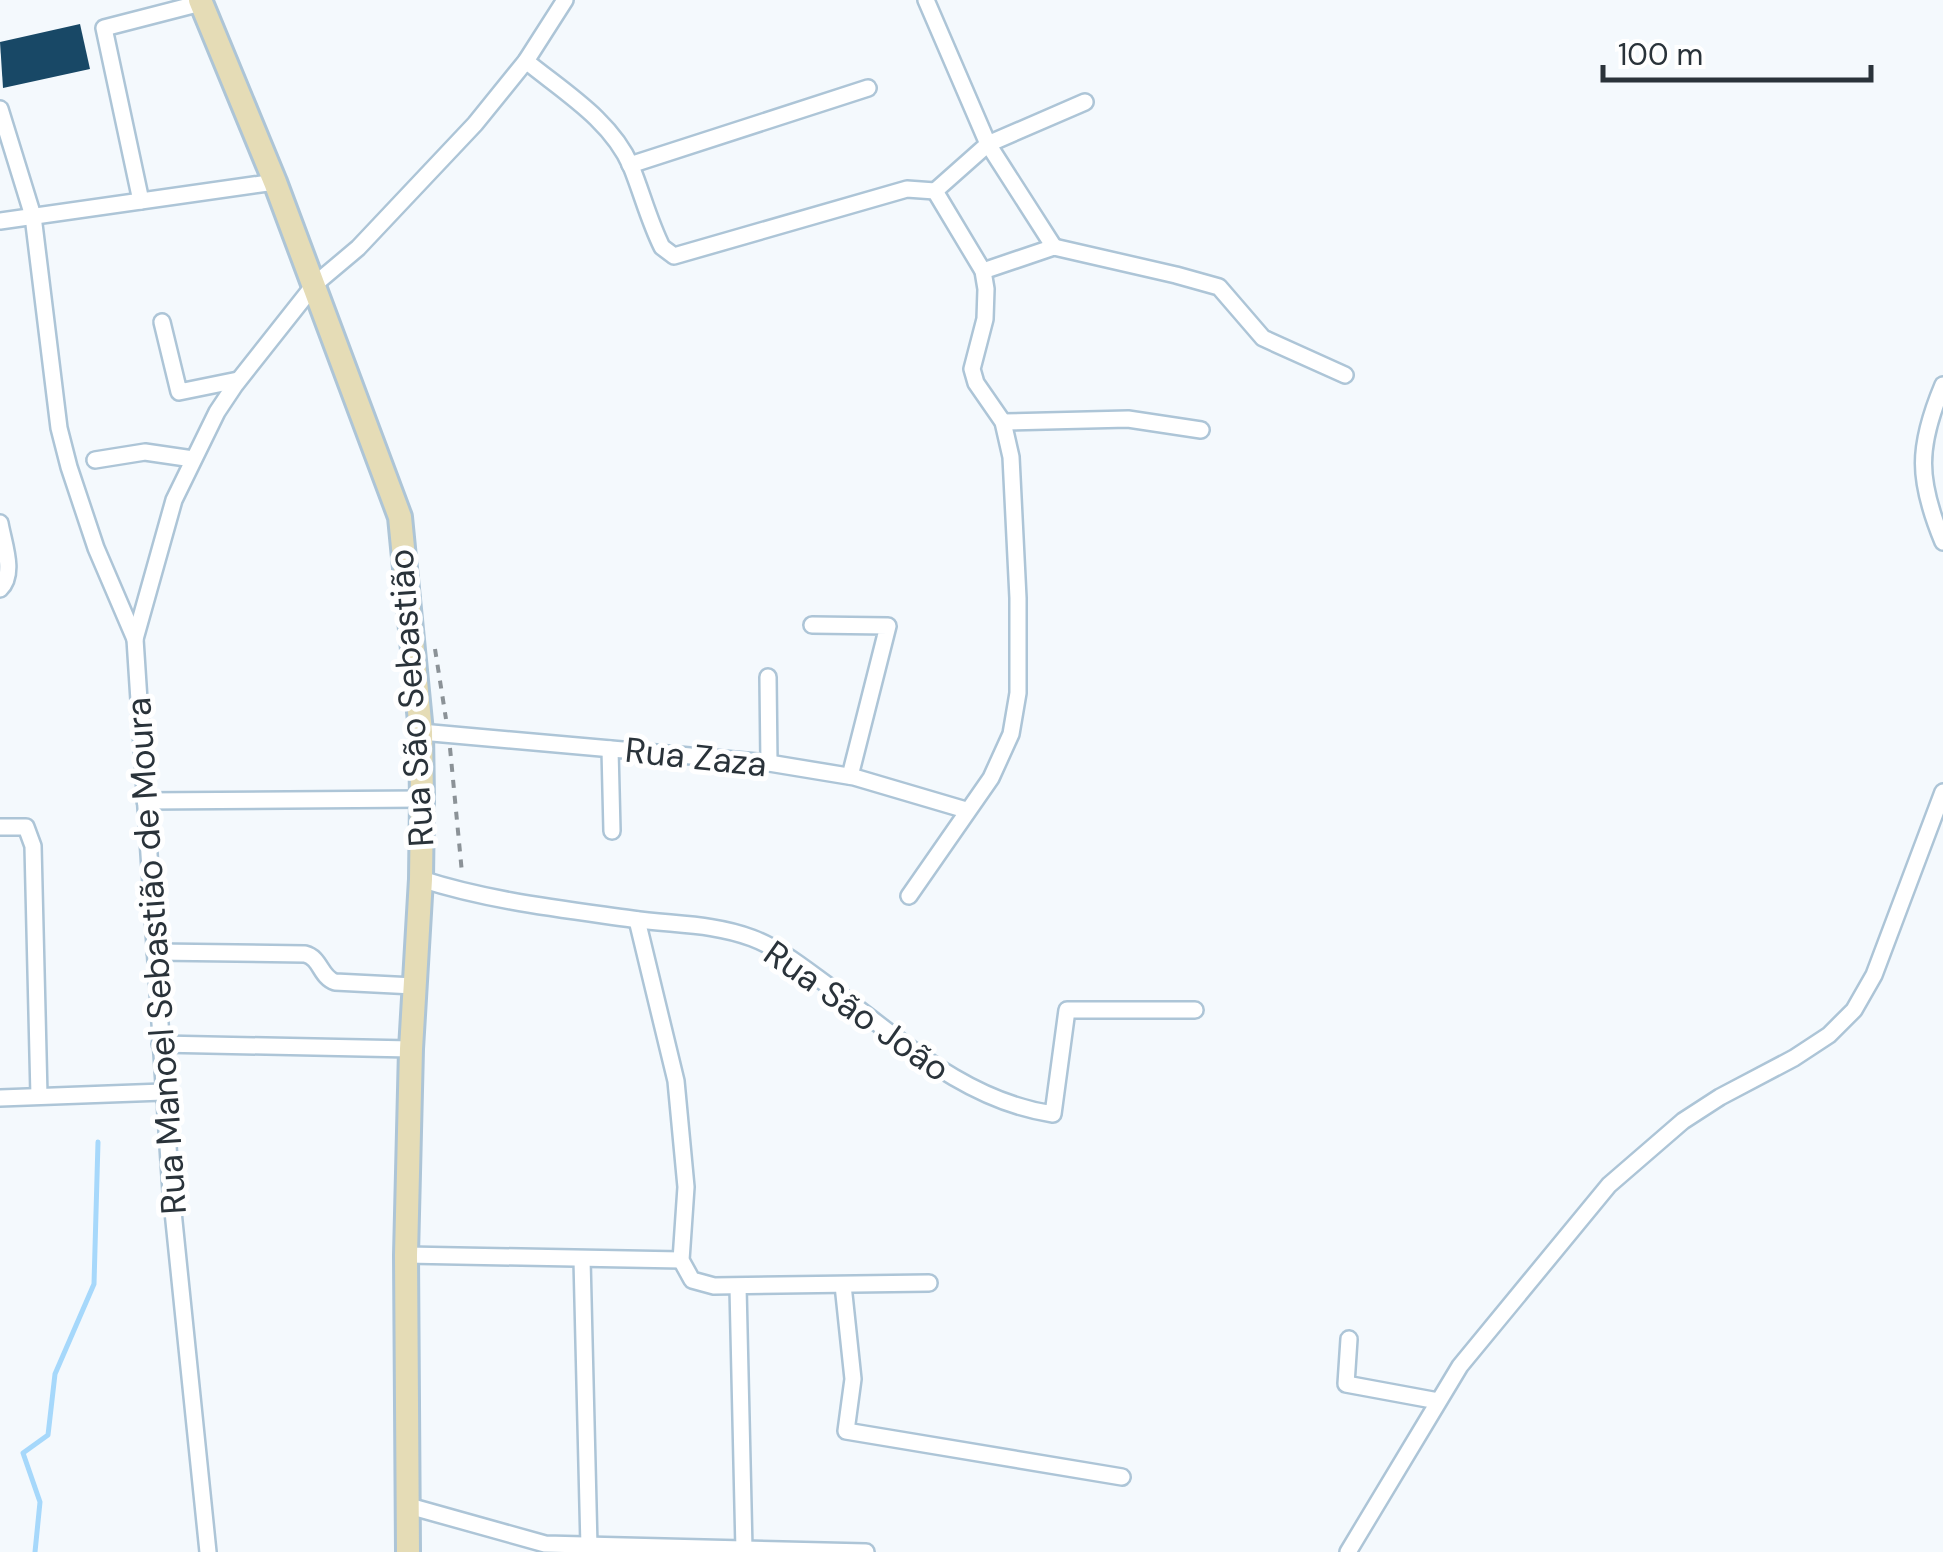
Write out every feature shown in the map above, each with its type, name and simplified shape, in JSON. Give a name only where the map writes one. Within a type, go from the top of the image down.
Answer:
[{"type":"street","name":"Rua Manoel Sebastião de Moura","points":[[208,1552],[163,1092],[135,639],[174,500],[217,412],[238,380],[314,286],[358,248],[475,124],[526,62],[566,0]]},
{"type":"street","points":[[926,0],[988,144],[1054,247]]},
{"type":"street","points":[[141,201],[104,28],[201,2]]},
{"type":"street","name":"Rua São Sebastião","points":[[201,2],[276,182],[400,517],[421,732],[422,800],[410,1048],[406,1255],[408,1552]]},
{"type":"street","points":[[526,62],[602,123],[630,164],[664,250],[674,256],[907,188],[936,191],[988,144],[1085,102]]},
{"type":"street","points":[[630,164],[868,88]]},
{"type":"street","points":[[0,110],[33,216],[59,428],[96,548],[135,639]]},
{"type":"street","points":[[0,221],[276,182]]},
{"type":"street","points":[[910,896],[966,810],[992,778],[1012,734],[1018,693],[1014,489],[1009,443],[1003,422],[973,377],[973,355],[987,310],[983,271],[936,191]]},
{"type":"street","points":[[983,271],[1054,247],[1130,262],[1219,288],[1264,338],[1345,375]]},
{"type":"street","points":[[162,322],[179,392],[238,380]]},
{"type":"street","points":[[1943,385],[1922,452],[1924,485],[1943,542]]},
{"type":"street","points":[[1003,422],[1128,419],[1201,430]]},
{"type":"street","points":[[95,460],[145,452],[193,459]]},
{"type":"street","points":[[0,523],[8,572],[7,582],[0,589]]},
{"type":"street","points":[[812,625],[888,626],[850,776]]},
{"type":"street","points":[[768,677],[769,763]]},
{"type":"street","name":"Rua Zaza","points":[[421,732],[769,763],[850,776],[966,810]]},
{"type":"street","points":[[610,749],[612,831]]},
{"type":"street","points":[[1348,1552],[1460,1366],[1609,1185],[1684,1121],[1828,1036],[1854,1010],[1867,992],[1943,792]]},
{"type":"street","points":[[145,801],[422,800]]},
{"type":"street","points":[[0,827],[26,828],[33,846],[40,1096]]},
{"type":"street","name":"Rua São João","points":[[421,880],[464,893],[636,920],[722,928],[775,948],[958,1082],[1008,1104],[1053,1114],[1067,1010],[1196,1010]]},
{"type":"street","points":[[636,920],[660,1006],[678,1096],[686,1186],[681,1260],[686,1274],[696,1283],[738,1287],[929,1283]]},
{"type":"street","points":[[154,952],[296,954],[313,957],[326,977],[335,982],[414,986]]},
{"type":"street","points":[[160,1044],[410,1048]]},
{"type":"street","points":[[0,1098],[163,1092]]},
{"type":"street","points":[[406,1255],[681,1260]]},
{"type":"street","points":[[582,1259],[589,1547]]},
{"type":"street","points":[[843,1284],[853,1379],[846,1431],[1122,1477]]},
{"type":"street","points":[[738,1287],[744,1550]]},
{"type":"street","points":[[1349,1339],[1346,1384],[1438,1402]]},
{"type":"street","points":[[410,1506],[533,1541],[589,1547],[866,1552]]},
{"type":"building","points":[[80,24],[90,69],[3,88],[0,42]]},
{"type":"waterway","points":[[35,1552],[40,1502],[23,1453],[48,1435],[55,1374],[94,1284],[98,1142]]}]
